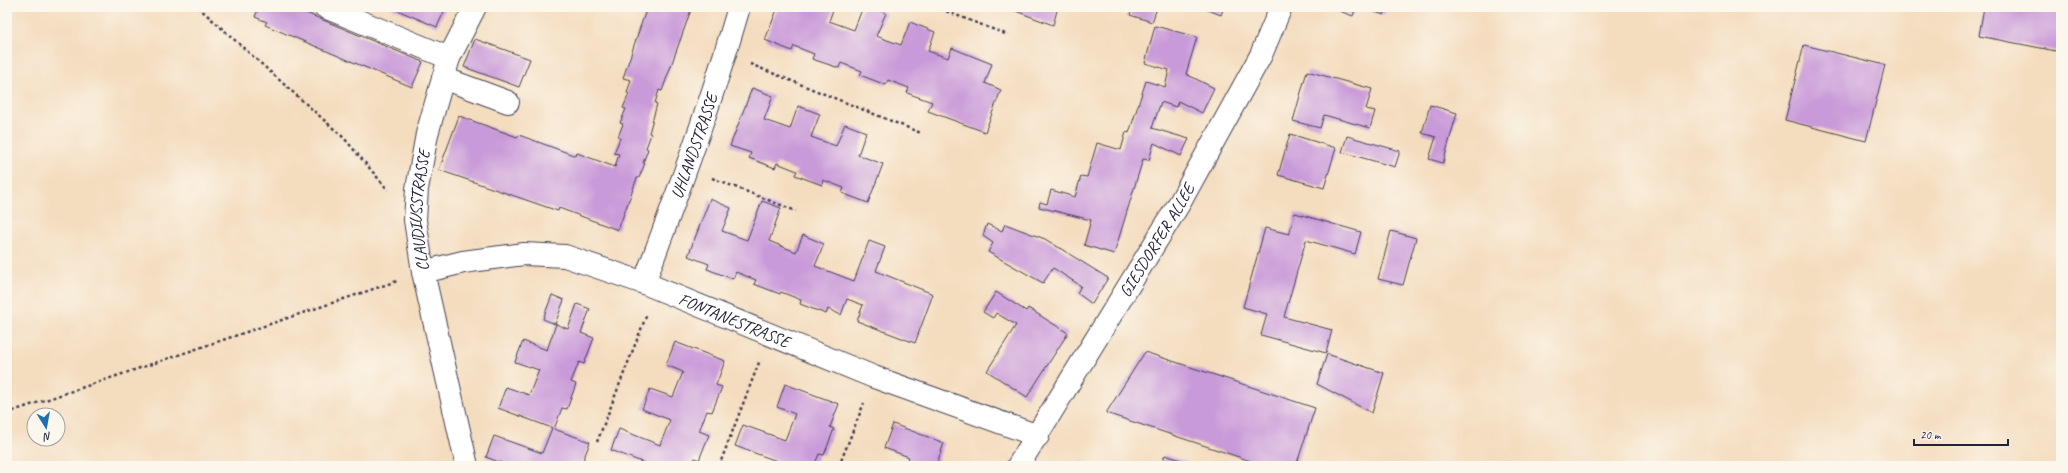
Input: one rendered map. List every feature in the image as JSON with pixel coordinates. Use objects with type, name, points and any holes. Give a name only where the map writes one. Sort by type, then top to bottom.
[{"type":"street","points":[[325,7],[446,68],[508,102]]},
{"type":"street","name":"CLAUDIUSSTRASSE","points":[[468,466],[423,272],[415,220],[417,189],[428,134],[446,68],[475,7]]},
{"type":"street","name":"UHLANDSTRASSE","points":[[650,286],[725,55],[739,7]]},
{"type":"street","name":"GIESDORFER ALLEE","points":[[1018,466],[1038,436],[1183,197],[1261,55],[1281,7]]},
{"type":"street","name":"FONTANESTRASSE","points":[[423,272],[463,262],[524,254],[565,256],[650,286],[874,376],[1038,436]]},
{"type":"path","points":[[198,7],[344,138],[415,220]]},
{"type":"path","points":[[935,7],[1008,35]]},
{"type":"path","points":[[725,55],[921,132]]},
{"type":"path","points":[[688,168],[796,211]]},
{"type":"path","points":[[7,413],[423,272]]},
{"type":"path","points":[[597,442],[650,286]]},
{"type":"path","points":[[719,466],[770,334]]},
{"type":"path","points":[[839,466],[874,376]]},
{"type":"building","points":[[259,7],[292,7],[423,62],[412,87],[265,25],[267,22],[255,17]]},
{"type":"building","points":[[390,7],[446,7],[437,27]]},
{"type":"building","points":[[647,7],[692,7],[662,91],[659,90],[655,103],[657,104],[649,133],[651,134],[646,148],[648,149],[643,163],[645,163],[639,178],[637,178],[618,230],[559,208],[558,211],[439,170],[459,116],[517,137],[519,135],[576,156],[577,153],[615,167],[619,154],[614,153],[620,138],[618,137],[623,124],[620,123],[626,109],[623,108],[629,94],[627,93],[631,80],[623,78]]},
{"type":"building","points":[[778,7],[834,7],[829,21],[854,30],[863,7],[871,7],[886,13],[876,36],[901,45],[910,22],[935,32],[928,51],[948,58],[952,48],[992,64],[985,83],[1001,90],[985,132],[928,111],[932,102],[907,93],[909,88],[888,80],[886,85],[860,75],[862,71],[841,63],[839,68],[812,59],[814,54],[794,46],[792,51],[765,40]]},
{"type":"building","points":[[1005,7],[1058,7],[1053,25]]},
{"type":"building","points":[[1132,7],[1157,8],[1152,22],[1130,15]]},
{"type":"building","points":[[1200,7],[1224,7],[1221,15]]},
{"type":"building","points":[[1328,7],[1356,7],[1353,16]]},
{"type":"building","points":[[1360,7],[1387,7],[1384,15]]},
{"type":"building","points":[[1984,7],[2061,7],[2061,52],[1979,36]]},
{"type":"building","points":[[1155,26],[1197,37],[1186,74],[1214,88],[1202,113],[1178,101],[1176,107],[1161,102],[1152,128],[1189,139],[1181,156],[1154,143],[1149,160],[1143,159],[1114,254],[1084,245],[1091,220],[1039,207],[1040,202],[1047,204],[1051,190],[1075,197],[1081,176],[1087,177],[1097,143],[1121,150],[1126,132],[1129,133],[1146,81],[1165,87],[1169,70],[1145,63]]},
{"type":"building","points":[[475,39],[530,59],[519,87],[464,67]]},
{"type":"building","points":[[1804,45],[1885,65],[1866,141],[1785,120]]},
{"type":"building","points":[[1307,71],[1372,89],[1366,109],[1375,111],[1370,128],[1324,115],[1320,128],[1293,121]]},
{"type":"building","points":[[752,88],[773,96],[764,120],[790,129],[798,106],[820,114],[811,137],[836,146],[845,124],[866,132],[858,155],[883,164],[868,203],[842,193],[844,188],[823,180],[822,185],[795,175],[797,171],[777,163],[775,168],[749,158],[751,153],[730,146]]},
{"type":"building","points":[[1430,105],[1457,113],[1443,163],[1429,159],[1436,137],[1422,133]]},
{"type":"building","points":[[1290,134],[1336,148],[1324,188],[1278,175]]},
{"type":"building","points":[[1347,136],[1400,151],[1395,167],[1342,152]]},
{"type":"building","points":[[710,199],[731,208],[722,231],[747,240],[762,201],[781,208],[769,241],[796,252],[803,235],[824,244],[815,266],[854,281],[869,241],[885,247],[876,271],[933,294],[915,343],[857,321],[863,305],[847,299],[841,315],[828,309],[826,314],[800,304],[801,300],[754,284],[756,280],[736,272],[733,279],[707,269],[709,264],[688,256]]},
{"type":"building","points":[[1295,213],[1361,232],[1355,254],[1306,240],[1284,317],[1332,330],[1326,353],[1261,335],[1267,314],[1243,307],[1265,228],[1289,234]]},
{"type":"building","points":[[987,224],[1002,231],[1005,224],[1045,239],[1108,278],[1092,304],[1077,293],[1081,286],[1053,268],[1043,283],[988,252],[993,243],[983,236]]},
{"type":"building","points":[[1391,231],[1416,238],[1403,285],[1378,279]]},
{"type":"building","points":[[996,292],[1026,311],[1028,308],[1068,333],[1027,397],[987,371],[1016,325],[996,313],[993,318],[983,312]]},
{"type":"building","points":[[552,295],[564,300],[555,324],[543,319]]},
{"type":"building","points":[[577,304],[590,309],[581,333],[594,338],[584,364],[579,362],[571,382],[576,384],[567,409],[562,408],[554,429],[590,442],[581,466],[509,466],[486,457],[494,436],[542,453],[552,428],[498,408],[506,387],[529,395],[539,370],[515,362],[523,341],[547,350],[556,324],[568,329]]},
{"type":"building","points":[[675,342],[725,361],[716,385],[722,387],[712,412],[707,411],[699,431],[709,435],[699,460],[695,458],[692,466],[652,466],[611,450],[619,429],[660,445],[670,420],[642,409],[650,389],[673,397],[683,372],[666,365]]},
{"type":"building","points":[[1145,352],[1315,408],[1296,466],[1266,466],[1106,413]]},
{"type":"building","points":[[1327,354],[1384,373],[1372,413],[1317,384]]},
{"type":"building","points":[[785,384],[839,404],[830,427],[834,429],[824,455],[819,454],[814,466],[775,466],[777,461],[735,446],[743,425],[785,440],[795,414],[777,407]]},
{"type":"building","points":[[893,424],[944,443],[936,466],[906,466],[909,457],[884,448]]},
{"type":"building","points":[[1165,455],[1200,466],[1161,466]]},
{"type":"building","points":[[1081,462],[1092,466],[1078,466]]}]
